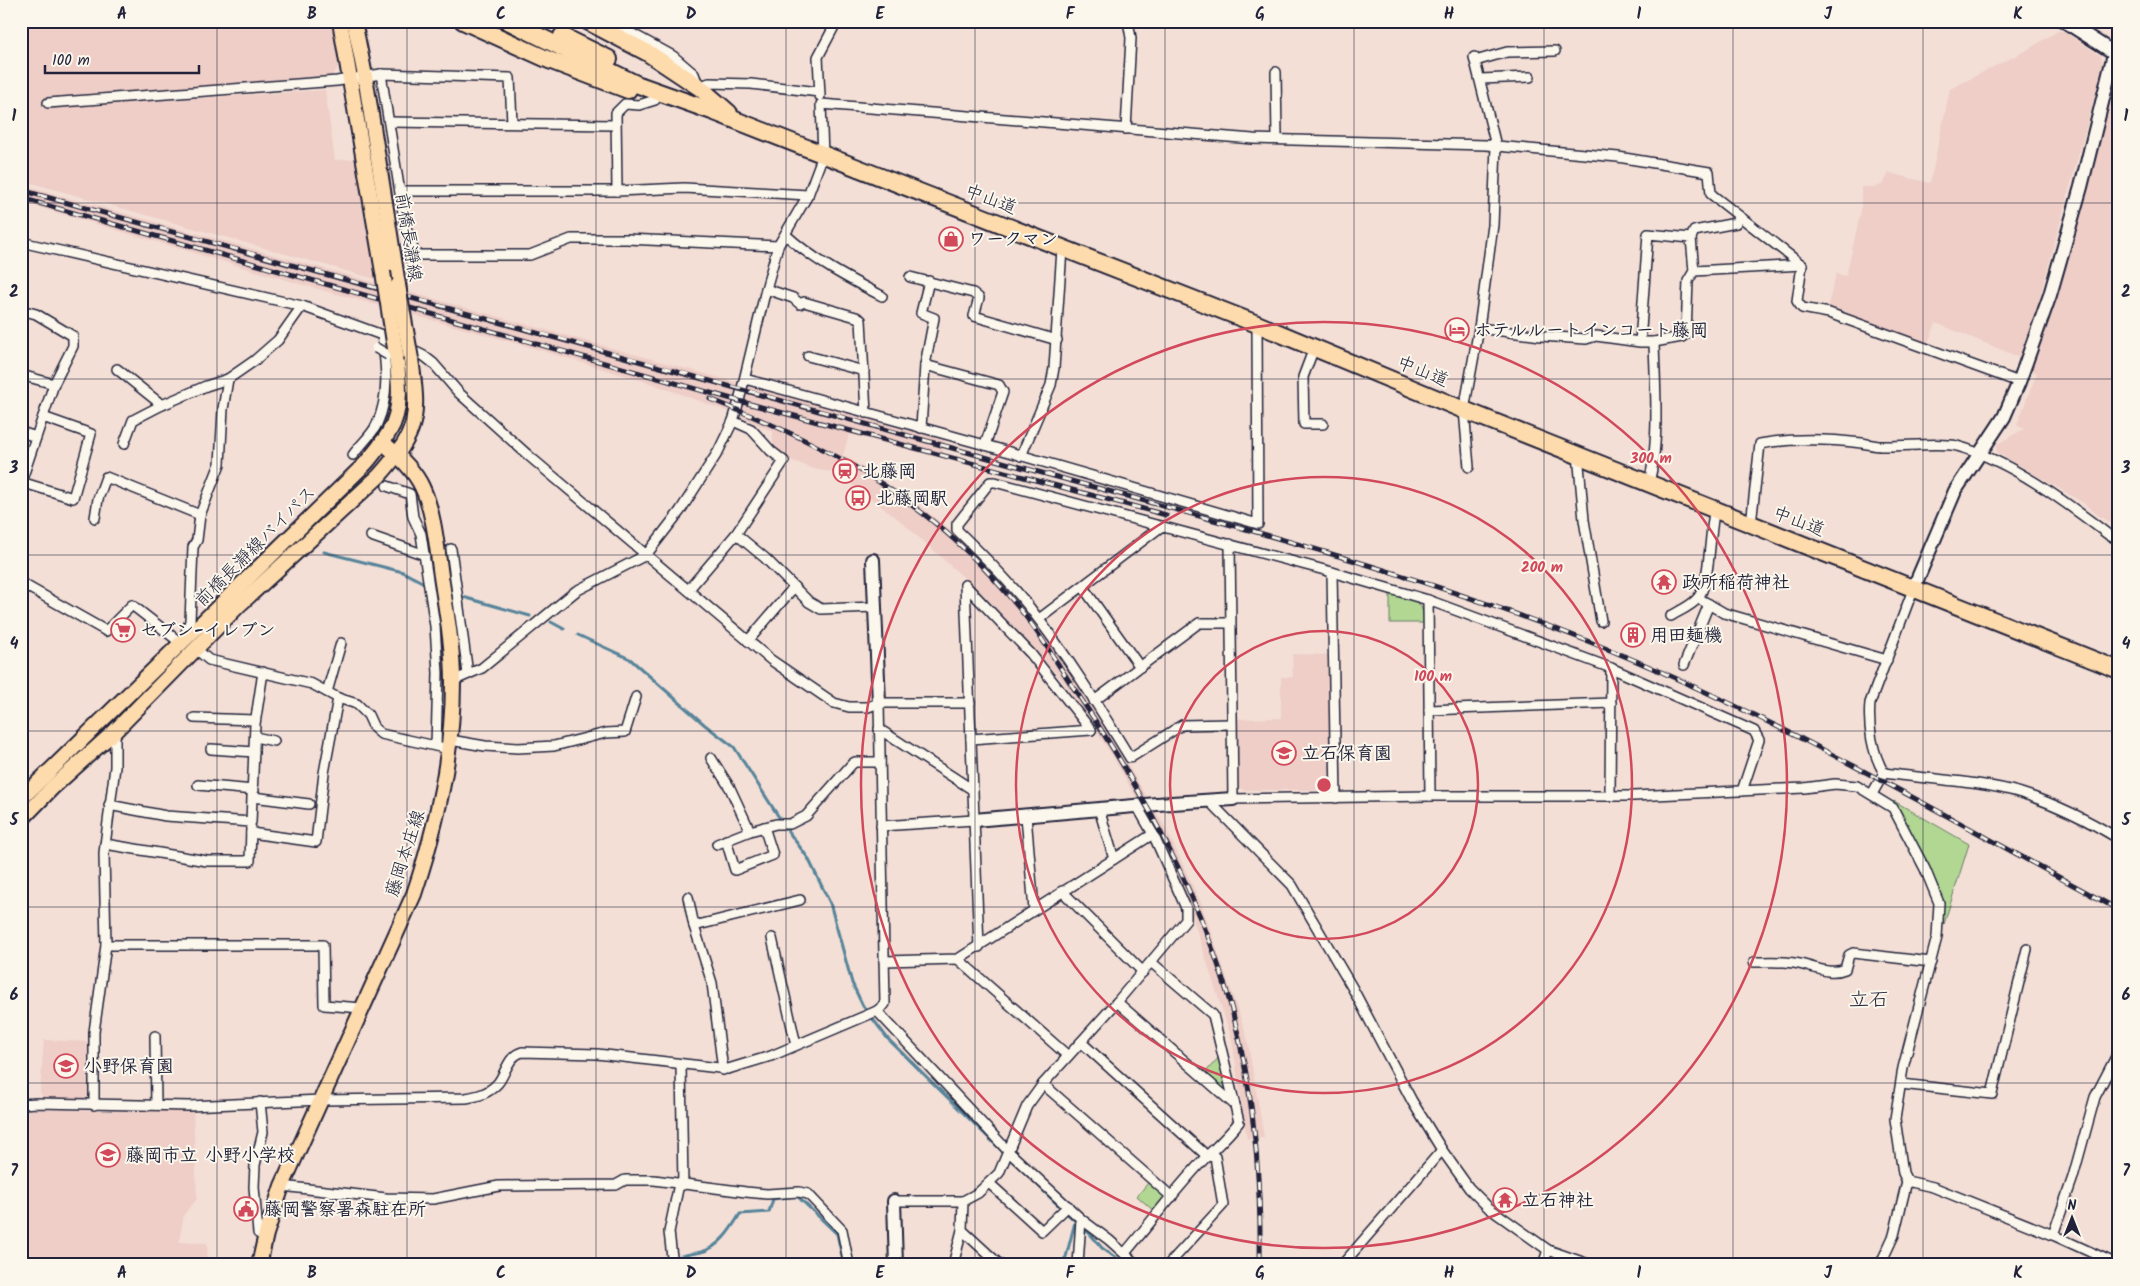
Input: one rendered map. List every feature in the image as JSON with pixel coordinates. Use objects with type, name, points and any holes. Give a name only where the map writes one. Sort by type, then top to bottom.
[{"type":"highway","points":[[463,21],[549,60],[655,100],[742,124]]},
{"type":"highway","name":"中山道","points":[[508,21],[636,84],[712,111],[1257,324],[1464,410],[1914,587],[2119,670]]},
{"type":"highway","name":"中山道","points":[[533,21],[712,111]]},
{"type":"highway","points":[[587,21],[648,53],[699,87],[742,124]]},
{"type":"main road","name":"前橋長瀞線","points":[[351,21],[364,76],[416,394],[415,417],[409,438],[398,455]]},
{"type":"main road","name":"前橋長瀞線","points":[[351,21],[350,78],[383,272],[392,355]]},
{"type":"main road","name":"前橋長瀞線バイパス","points":[[21,800],[366,463],[390,430],[397,407],[399,381],[392,355]]},
{"type":"main road","name":"藤岡本庄線","points":[[258,1265],[282,1186],[414,894],[431,844],[441,802],[445,745],[453,681],[447,616],[434,530],[428,504],[419,481],[398,455],[382,442]]},
{"type":"main road","name":"前橋長瀞線バイパス","points":[[21,820],[53,787],[115,731],[238,606],[379,476],[398,455]]},
{"type":"street","points":[[609,21],[673,56],[694,74],[699,87],[709,82],[752,84],[820,92]]},
{"type":"street","points":[[453,681],[482,668],[576,591],[646,555],[680,512],[718,452],[733,421],[778,246],[808,195],[823,155],[818,57],[837,21]]},
{"type":"street","points":[[1126,129],[1132,38],[1128,21]]},
{"type":"street","points":[[2064,21],[2116,55],[2081,187],[2053,286],[2019,382],[2004,417],[1955,491],[1918,572],[1870,703],[1869,718],[1877,763],[1884,773],[2020,793],[2082,817],[2119,839]]},
{"type":"street","points":[[1469,467],[1464,410],[1479,328],[1493,224],[1496,146],[1489,125],[1475,59],[1507,52],[1555,50]]},
{"type":"street","points":[[1276,72],[1277,138]]},
{"type":"street","points":[[381,74],[405,224],[415,255],[530,255],[571,239],[628,239],[778,246]]},
{"type":"street","points":[[48,102],[337,81],[381,74],[510,78],[512,123]]},
{"type":"street","points":[[1480,80],[1530,77]]},
{"type":"street","points":[[617,191],[616,113],[625,104],[639,105],[655,100]]},
{"type":"street","points":[[821,104],[1253,139],[1277,138],[1496,146],[1618,158],[1709,172],[1711,194],[1802,265]]},
{"type":"street","points":[[389,122],[615,125]]},
{"type":"street","points":[[400,191],[617,191],[684,188],[808,195]]},
{"type":"street","points":[[1479,328],[1541,336],[1586,339],[1596,336],[1640,342],[1654,342],[1682,337],[1686,334],[1688,281],[1694,271],[1690,238],[1694,230],[1736,223],[1738,216]]},
{"type":"street","points":[[1640,342],[1648,234],[1690,238]]},
{"type":"street","points":[[786,235],[801,248],[882,296]]},
{"type":"street","points":[[21,242],[302,306],[382,334],[433,363],[459,393],[529,456],[771,660],[834,703],[849,707],[868,707],[879,703],[970,703]]},
{"type":"street","points":[[1021,456],[1051,384],[1057,340],[1062,249]]},
{"type":"street","points":[[1802,265],[1796,300],[1802,308],[1829,313],[2019,382]]},
{"type":"street","points":[[1694,271],[1802,265]]},
{"type":"street","points":[[910,277],[973,293],[979,298],[974,316],[1057,340]]},
{"type":"street","points":[[921,428],[925,365],[934,318],[921,313],[929,281]]},
{"type":"street","points":[[766,289],[793,298],[800,304],[804,302],[861,320],[866,413]]},
{"type":"street","points":[[124,444],[133,420],[206,386],[228,379],[254,361],[278,340],[302,306]]},
{"type":"street","points":[[21,310],[36,314],[73,336],[73,346],[54,384],[21,482],[73,498],[91,434],[43,417]]},
{"type":"street","points":[[745,379],[985,445],[1258,524],[1257,324]]},
{"type":"street","points":[[353,455],[376,425],[385,398],[386,369],[382,334]]},
{"type":"street","points":[[1649,482],[1652,470],[1656,401],[1654,342]]},
{"type":"street","points":[[376,348],[392,355]]},
{"type":"street","points":[[1314,348],[1304,377],[1304,424],[1323,424]]},
{"type":"street","points":[[808,356],[864,371]]},
{"type":"street","points":[[925,365],[999,385],[1003,392],[985,445]]},
{"type":"street","points":[[117,370],[162,405]]},
{"type":"street","points":[[21,375],[54,384]]},
{"type":"street","points":[[21,583],[106,631],[132,605],[182,644],[190,621],[194,547],[197,540],[200,515],[220,464],[223,409],[228,379]]},
{"type":"street","points":[[689,589],[736,534],[784,461],[771,451],[752,429],[733,421]]},
{"type":"street","points":[[21,432],[36,437]]},
{"type":"street","points":[[1752,524],[1760,444],[1778,441],[1815,440],[1880,446],[1955,446],[1991,458],[2062,499],[2110,536],[2119,539]]},
{"type":"street","points":[[1578,454],[1584,520],[1601,621]]},
{"type":"street","points":[[95,518],[98,499],[106,477],[200,515]]},
{"type":"street","points":[[1231,724],[1182,725],[1130,758],[1039,619],[985,556],[957,530],[957,524],[990,482],[1230,544],[1428,600],[1611,668],[1754,731],[1759,740],[1742,791]]},
{"type":"street","points":[[387,486],[410,494],[413,517],[422,534],[435,626],[445,745]]},
{"type":"street","points":[[1671,616],[1698,598],[1708,571],[1712,522],[1715,509]]},
{"type":"street","points":[[1039,619],[1083,588],[1162,526]]},
{"type":"street","points":[[736,534],[765,558],[809,602],[821,609],[875,607]]},
{"type":"street","points":[[371,536],[425,555]]},
{"type":"street","points":[[1230,544],[1233,799]]},
{"type":"street","points":[[451,549],[468,674]]},
{"type":"street","points":[[21,1104],[156,1105],[466,1098],[481,1095],[499,1081],[513,1058],[522,1052],[597,1054],[723,1070],[771,1056],[877,1011],[885,1004],[879,703],[873,560]]},
{"type":"street","points":[[1332,572],[1336,798]]},
{"type":"street","points":[[971,739],[1091,730],[1031,654],[965,585],[978,947]]},
{"type":"street","points":[[748,641],[794,587]]},
{"type":"street","points":[[1083,588],[1140,667]]},
{"type":"street","points":[[1698,598],[1724,613],[1887,660]]},
{"type":"street","points":[[1428,600],[1430,796]]},
{"type":"street","points":[[1684,666],[1709,604]]},
{"type":"street","points":[[1094,701],[1199,623],[1230,623]]},
{"type":"street","points":[[327,692],[341,643]]},
{"type":"street","points":[[196,649],[209,660],[312,684],[338,698],[357,704],[368,715],[374,728],[381,734],[445,745],[518,748],[554,746],[606,732],[625,732],[636,697]]},
{"type":"street","points":[[1610,796],[1611,668]]},
{"type":"street","points":[[105,844],[208,861],[250,861],[254,793],[255,720],[263,672]]},
{"type":"street","points":[[251,833],[316,842],[324,773],[338,698]]},
{"type":"street","points":[[1429,710],[1611,703]]},
{"type":"street","points":[[194,718],[255,720]]},
{"type":"street","points":[[879,730],[973,790]]},
{"type":"street","points":[[94,1105],[94,1032],[106,944],[105,844],[114,767],[115,731]]},
{"type":"street","points":[[254,738],[274,741]]},
{"type":"street","points":[[211,749],[254,752]]},
{"type":"street","points":[[711,758],[730,788],[750,831]]},
{"type":"street","points":[[717,844],[764,827],[776,824],[790,824],[806,816],[852,764],[855,762],[880,762]]},
{"type":"street","points":[[1872,794],[1884,773]]},
{"type":"street","points":[[881,826],[1026,816],[1208,800],[1430,796],[1610,796],[1804,788],[1835,784],[1858,786],[1893,808],[1925,869],[1939,903],[1937,937],[1901,1084],[1895,1119],[1903,1173],[1907,1182],[1894,1235],[1880,1265]]},
{"type":"street","points":[[198,785],[254,793],[309,804]]},
{"type":"street","points":[[1208,800],[1292,885],[1353,989],[1412,1101],[1442,1150],[1469,1188],[1489,1208],[1548,1250],[1591,1265]]},
{"type":"street","points":[[109,805],[166,816],[251,822]]},
{"type":"street","points":[[896,1265],[894,1201],[963,1201],[978,1193],[999,1173],[1027,1106],[1043,1084],[1117,1002],[1186,920],[1188,916],[1186,908],[1153,834],[1137,806]]},
{"type":"street","points":[[1100,809],[1114,859]]},
{"type":"street","points":[[1026,816],[1034,910]]},
{"type":"street","points":[[726,840],[735,870],[773,855],[764,827]]},
{"type":"street","points":[[884,961],[958,959],[1153,834]]},
{"type":"street","points":[[1062,891],[1143,972]]},
{"type":"street","points":[[688,897],[694,926],[712,983],[723,1070]]},
{"type":"street","points":[[694,926],[800,900]]},
{"type":"street","points":[[772,938],[796,1045]]},
{"type":"street","points":[[106,944],[323,945],[324,1005],[362,1008]]},
{"type":"street","points":[[1901,1084],[1992,1094],[2027,949]]},
{"type":"street","points":[[1754,962],[1794,963],[1822,970],[1839,971],[1845,969],[1849,956],[1853,953],[1931,962]]},
{"type":"street","points":[[958,959],[1068,1056]]},
{"type":"street","points":[[1125,1253],[1207,1156],[1224,1141],[1239,1122],[1213,1015],[1151,962]]},
{"type":"street","points":[[1117,1002],[1235,1105]]},
{"type":"street","points":[[877,1011],[1009,1152],[1081,1219],[1125,1253],[1137,1265]]},
{"type":"street","points":[[155,1036],[156,1105]]},
{"type":"street","points":[[1081,1042],[1207,1156],[1215,1157],[1223,1205],[1168,1265]]},
{"type":"street","points":[[2053,1235],[2073,1177],[2095,1097],[2119,1051]]},
{"type":"street","points":[[669,1265],[672,1257],[669,1232],[681,1185],[681,1065]]},
{"type":"street","points":[[1043,1084],[1172,1197]]},
{"type":"street","points":[[260,1102],[263,1132],[255,1165],[254,1187],[258,1233],[265,1237]]},
{"type":"street","points":[[1342,1265],[1442,1150]]},
{"type":"street","points":[[282,1186],[386,1198],[433,1200],[498,1186],[616,1185],[625,1180],[654,1180],[681,1185],[767,1194],[799,1192],[808,1194],[842,1230],[849,1265]]},
{"type":"street","points":[[989,1182],[1042,1232],[1068,1206]]},
{"type":"street","points":[[1907,1182],[1932,1187],[2053,1235],[2119,1265]]},
{"type":"street","points":[[953,1265],[962,1230],[963,1201]]},
{"type":"street","points":[[1078,1265],[1081,1219]]},
{"type":"street","points":[[962,1230],[1000,1265]]},
{"type":"street","points":[[1543,1265],[1548,1250]]},
{"type":"shaded area","points":[[21,21],[332,21],[339,64],[331,76],[45,97],[45,108],[325,90],[335,160],[355,159],[375,279],[21,180]]},
{"type":"shaded area","points":[[2058,31],[2064,31],[2101,56],[2103,65],[2036,311],[2019,357],[1936,323],[1927,346],[1827,309],[1836,274],[1846,276],[1861,211],[1861,187],[1877,187],[1883,184],[1889,173],[1930,183],[1950,89],[2027,50]]},
{"type":"shaded area","points":[[2117,71],[2119,71],[2119,528],[2099,516],[2082,502],[1998,453],[1996,449],[1997,444],[2024,429],[2017,425],[2037,373],[2031,370],[2058,293]]},
{"type":"shaded area","points":[[21,185],[945,440],[941,458],[849,434],[843,455],[915,502],[964,541],[1000,578],[1053,644],[1087,697],[1165,827],[1201,903],[1247,1037],[1264,1137],[1247,1139],[1232,1040],[1189,907],[1139,803],[1112,755],[1061,679],[979,591],[897,518],[834,472],[817,470],[785,458],[773,448],[773,432],[735,414],[650,383],[533,348],[293,282],[21,202]]},
{"type":"shaded area","name":"立石保育園","points":[[1292,654],[1330,655],[1331,786],[1326,790],[1243,790],[1238,786],[1238,719],[1281,718],[1281,677],[1293,677]]},
{"type":"shaded area","name":"小野保育園","points":[[44,1040],[91,1042],[91,1099],[43,1099],[40,1091]]},
{"type":"shaded area","name":"藤岡市立 小野小学校","points":[[21,1109],[98,1111],[193,1110],[197,1199],[184,1214],[179,1242],[207,1243],[208,1265],[21,1265]]},
{"type":"green space","points":[[1390,594],[1410,599],[1419,604],[1424,623],[1390,623]]},
{"type":"green space","points":[[1894,801],[1969,844],[1944,924],[1938,887],[1893,805]]},
{"type":"green space","points":[[1220,1056],[1229,1096],[1204,1074]]},
{"type":"green space","points":[[1149,1182],[1165,1195],[1165,1201],[1155,1212],[1137,1196]]},
{"type":"waterway","points":[[324,552],[403,572],[424,583]]},
{"type":"waterway","points":[[463,597],[530,616]]},
{"type":"waterway","points":[[551,622],[564,629]]},
{"type":"waterway","points":[[578,635],[630,659],[705,725],[734,747],[782,822]]},
{"type":"waterway","points":[[785,827],[808,858],[830,903],[852,983],[863,1006],[888,1039],[1006,1155]]},
{"type":"waterway","points":[[1018,1166],[1091,1235],[1102,1248],[1126,1265]]},
{"type":"waterway","points":[[674,1259],[707,1250],[719,1242],[740,1214],[769,1212],[773,1199],[797,1196],[837,1234],[844,1265]]},
{"type":"waterway","points":[[1060,1265],[1066,1257],[1075,1222]]},
{"type":"railway","points":[[21,190],[1211,519],[1365,564],[1516,614],[1590,642],[1726,701],[1924,803],[2119,910]]},
{"type":"railway","points":[[21,198],[739,401],[1166,515]]},
{"type":"railway","points":[[710,399],[815,445],[866,473],[943,530],[985,569],[1023,613],[1103,733],[1131,778],[1180,871],[1201,919],[1234,1017],[1245,1068],[1255,1142],[1260,1215],[1260,1265]]},
{"type":"place","name":"ワークマン","points":[[951,239]]},
{"type":"place","name":"ホテルルートインコート藤岡","points":[[1457,330]]},
{"type":"place","name":"北藤岡","points":[[845,471]]},
{"type":"place","name":"北藤岡駅","points":[[858,498]]},
{"type":"place","name":"政所稲荷神社","points":[[1664,582]]},
{"type":"place","name":"セブン-イレブン","points":[[123,630]]},
{"type":"place","name":"用田麺機","points":[[1633,635]]},
{"type":"place","name":"立石保育園","points":[[1284,753]]},
{"type":"place","name":"小野保育園","points":[[66,1066]]},
{"type":"place","name":"藤岡市立 小野小学校","points":[[108,1155]]},
{"type":"place","name":"立石神社","points":[[1505,1200]]},
{"type":"place","name":"藤岡警察署森駐在所","points":[[246,1209]]},
{"type":"district","name":"立石","points":[[1869,999]]}]
